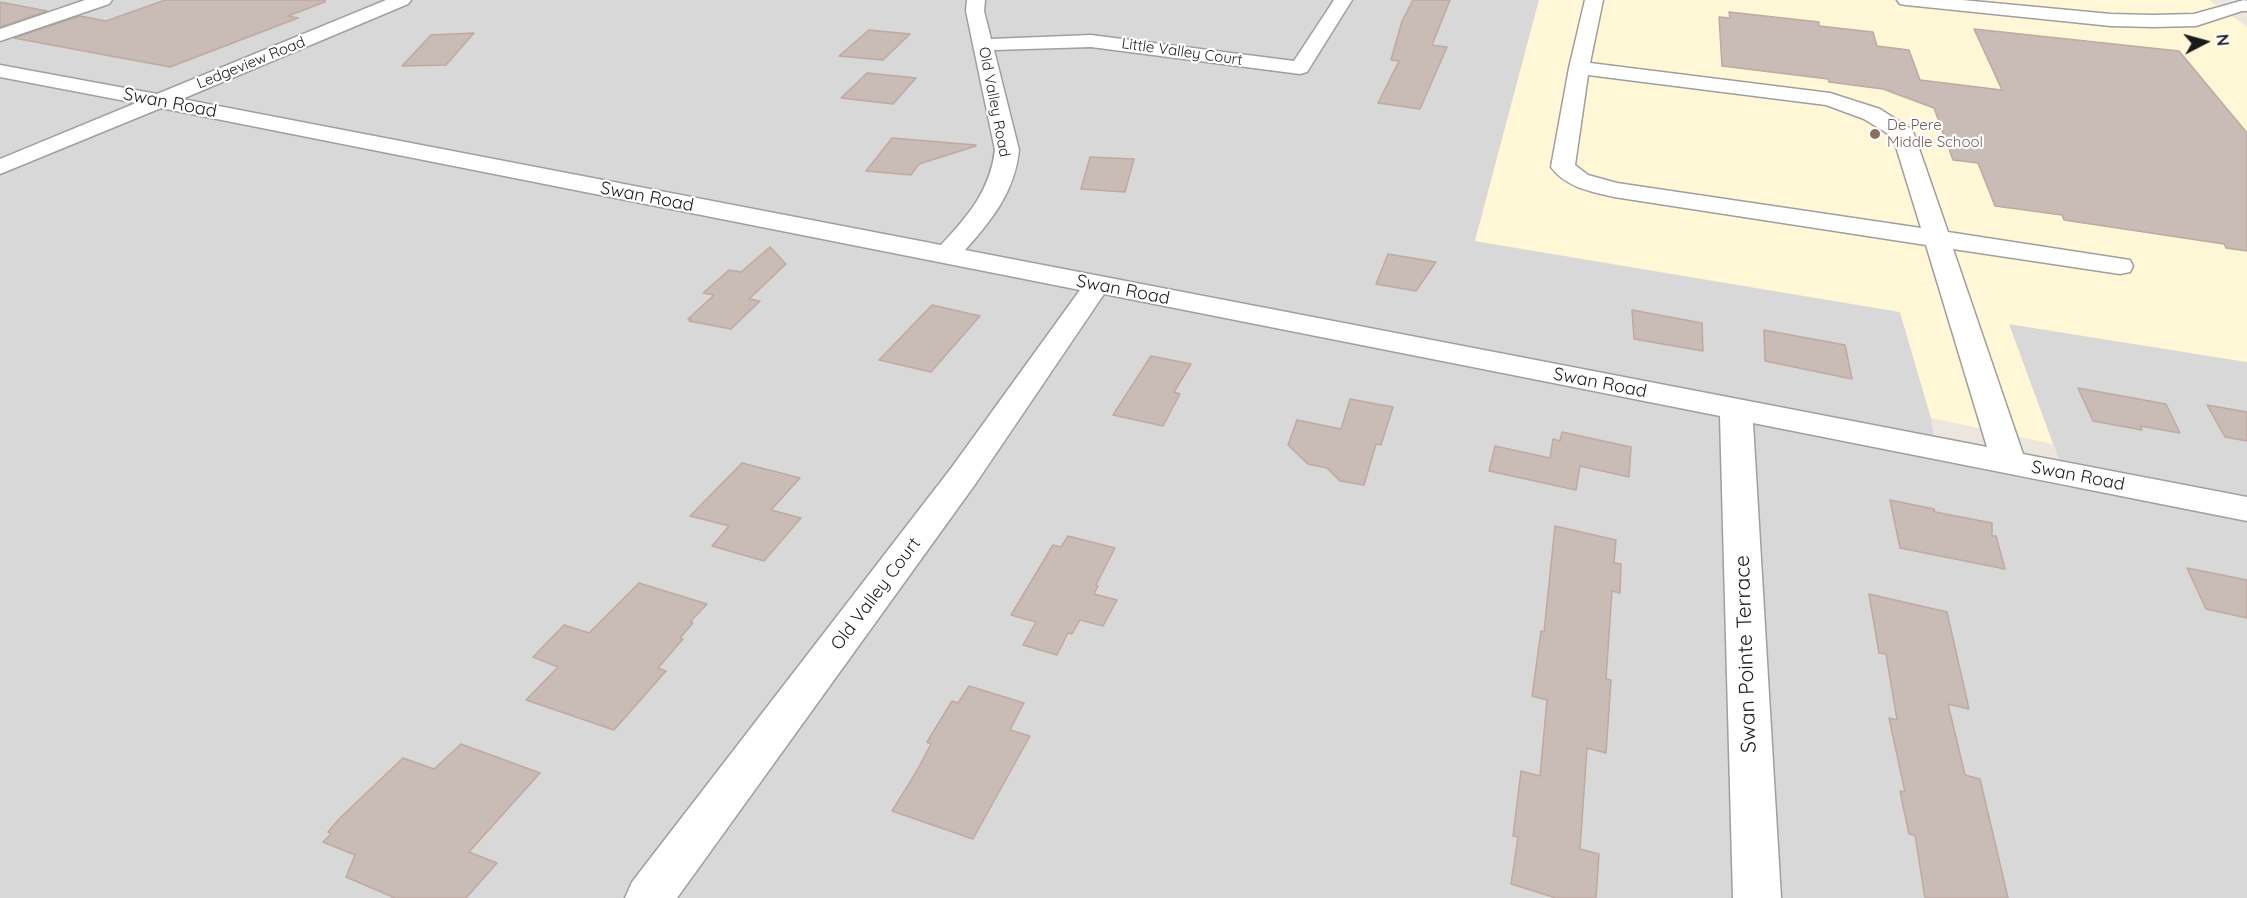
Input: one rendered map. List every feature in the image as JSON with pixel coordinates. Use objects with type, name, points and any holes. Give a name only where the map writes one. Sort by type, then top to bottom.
[{"type":"street","points":[[0,35],[103,0]]},
{"type":"street","name":"Ledgeview Road","points":[[0,166],[402,0]]},
{"type":"street","name":"Old Valley Road","points":[[945,256],[988,209],[1000,189],[1007,166],[1007,150],[975,11],[975,0]]},
{"type":"street","name":"Little Valley Court","points":[[983,45],[1091,40],[1300,68],[1343,0]]},
{"type":"street","points":[[1594,0],[1579,68],[1563,167],[1580,180],[1614,190],[2120,266]]},
{"type":"street","points":[[1906,0],[2111,20],[2143,21],[2196,20],[2241,4]]},
{"type":"street","points":[[1579,68],[1830,99],[1872,114],[1903,134],[2009,463]]},
{"type":"street","name":"Swan Road","points":[[0,71],[2247,509]]},
{"type":"street","name":"Old Valley Court","points":[[649,898],[964,475],[1097,285]]},
{"type":"street","name":"Swan Pointe Terrace","points":[[1736,410],[1757,898]]},
{"type":"shaded area","points":[[0,0],[1539,0],[1475,241],[1900,312],[1931,418],[1937,461],[2070,488],[2008,324],[2247,362],[2247,898],[0,898]]},
{"type":"shaded area","name":"De Pere Middle School","points":[[1539,0],[2209,0],[2247,27],[2247,362],[2009,324],[2053,444],[1931,418],[1900,312],[1475,241]]},
{"type":"building","points":[[165,0],[325,0],[325,2],[288,16],[298,18],[170,67],[14,38],[80,16],[106,21]]},
{"type":"building","points":[[1413,0],[1450,0],[1432,45],[1447,47],[1420,109],[1378,103],[1399,61],[1391,60],[1402,21]]},
{"type":"building","points":[[0,2],[47,11],[0,27]]},
{"type":"building","name":"De Pere Middle School","points":[[1729,12],[1819,22],[1819,26],[1873,32],[1877,46],[1909,50],[1920,80],[2002,90],[1974,29],[2179,51],[2247,133],[2247,251],[2226,248],[2224,244],[2064,220],[2062,215],[1995,206],[1978,163],[1953,160],[1934,108],[1883,89],[1829,82],[1828,79],[1722,66],[1719,17],[1730,18]]},
{"type":"building","points":[[869,30],[910,34],[883,60],[839,56]]},
{"type":"building","points":[[474,33],[446,65],[402,66],[431,35]]},
{"type":"building","points":[[867,73],[916,78],[893,104],[841,98]]},
{"type":"building","points":[[892,138],[976,146],[919,164],[911,175],[866,171]]},
{"type":"building","points":[[1090,157],[1134,159],[1125,192],[1081,189]]},
{"type":"building","points":[[770,247],[786,264],[749,299],[760,301],[731,329],[689,321],[691,319],[688,319],[714,295],[703,293],[729,270],[741,272]]},
{"type":"building","points":[[1388,254],[1436,262],[1416,291],[1376,284]]},
{"type":"building","points":[[932,305],[980,316],[931,372],[879,360]]},
{"type":"building","points":[[1632,310],[1702,323],[1703,351],[1634,339]]},
{"type":"building","points":[[1764,330],[1845,345],[1852,379],[1765,361]]},
{"type":"building","points":[[1151,356],[1191,364],[1174,392],[1180,394],[1163,426],[1113,415]]},
{"type":"building","points":[[2078,388],[2166,404],[2180,433],[2140,426],[2142,430],[2093,421]]},
{"type":"building","points":[[1350,399],[1393,407],[1381,445],[1376,444],[1364,485],[1340,481],[1327,468],[1308,464],[1288,445],[1297,420],[1341,429]]},
{"type":"building","points":[[2207,405],[2247,412],[2247,441],[2225,437]]},
{"type":"building","points":[[1562,432],[1631,447],[1629,477],[1580,466],[1576,490],[1489,471],[1495,446],[1550,458],[1553,439],[1560,441]]},
{"type":"building","points":[[742,463],[800,478],[771,510],[801,518],[764,561],[712,546],[729,526],[690,516]]},
{"type":"building","points":[[1890,500],[1934,509],[1935,512],[1992,523],[1992,536],[1996,536],[2005,569],[1900,548]]},
{"type":"building","points":[[1555,526],[1616,540],[1614,563],[1621,564],[1620,593],[1612,591],[1606,679],[1611,680],[1606,753],[1587,748],[1580,849],[1599,854],[1596,898],[1556,898],[1511,884],[1518,837],[1513,836],[1521,771],[1540,776],[1547,700],[1532,696],[1541,631],[1544,632]]},
{"type":"building","points":[[1068,536],[1115,548],[1096,585],[1098,586],[1094,594],[1117,600],[1103,626],[1080,620],[1072,634],[1068,633],[1057,655],[1023,645],[1036,622],[1011,615],[1053,545],[1061,547]]},
{"type":"building","points":[[2187,568],[2247,580],[2247,618],[2206,609]]},
{"type":"building","points":[[639,583],[707,604],[690,622],[693,623],[680,638],[683,639],[658,668],[666,671],[614,730],[526,700],[558,667],[533,657],[564,625],[589,633]]},
{"type":"building","points":[[1869,594],[1947,612],[1969,709],[1948,704],[1965,775],[1980,779],[2008,898],[1925,898],[1915,835],[1909,834],[1900,791],[1905,792],[1889,718],[1897,720],[1886,654],[1879,653]]},
{"type":"building","points":[[969,686],[1024,703],[1010,730],[1030,736],[973,839],[892,811],[915,774],[931,744],[927,742],[952,701],[958,703]]},
{"type":"building","points":[[461,744],[540,773],[469,852],[497,863],[466,898],[395,898],[346,877],[355,855],[323,842],[331,834],[328,832],[339,819],[403,758],[434,769]]},
{"type":"place","name":"De Pere Middle School","points":[[1875,134]]}]
